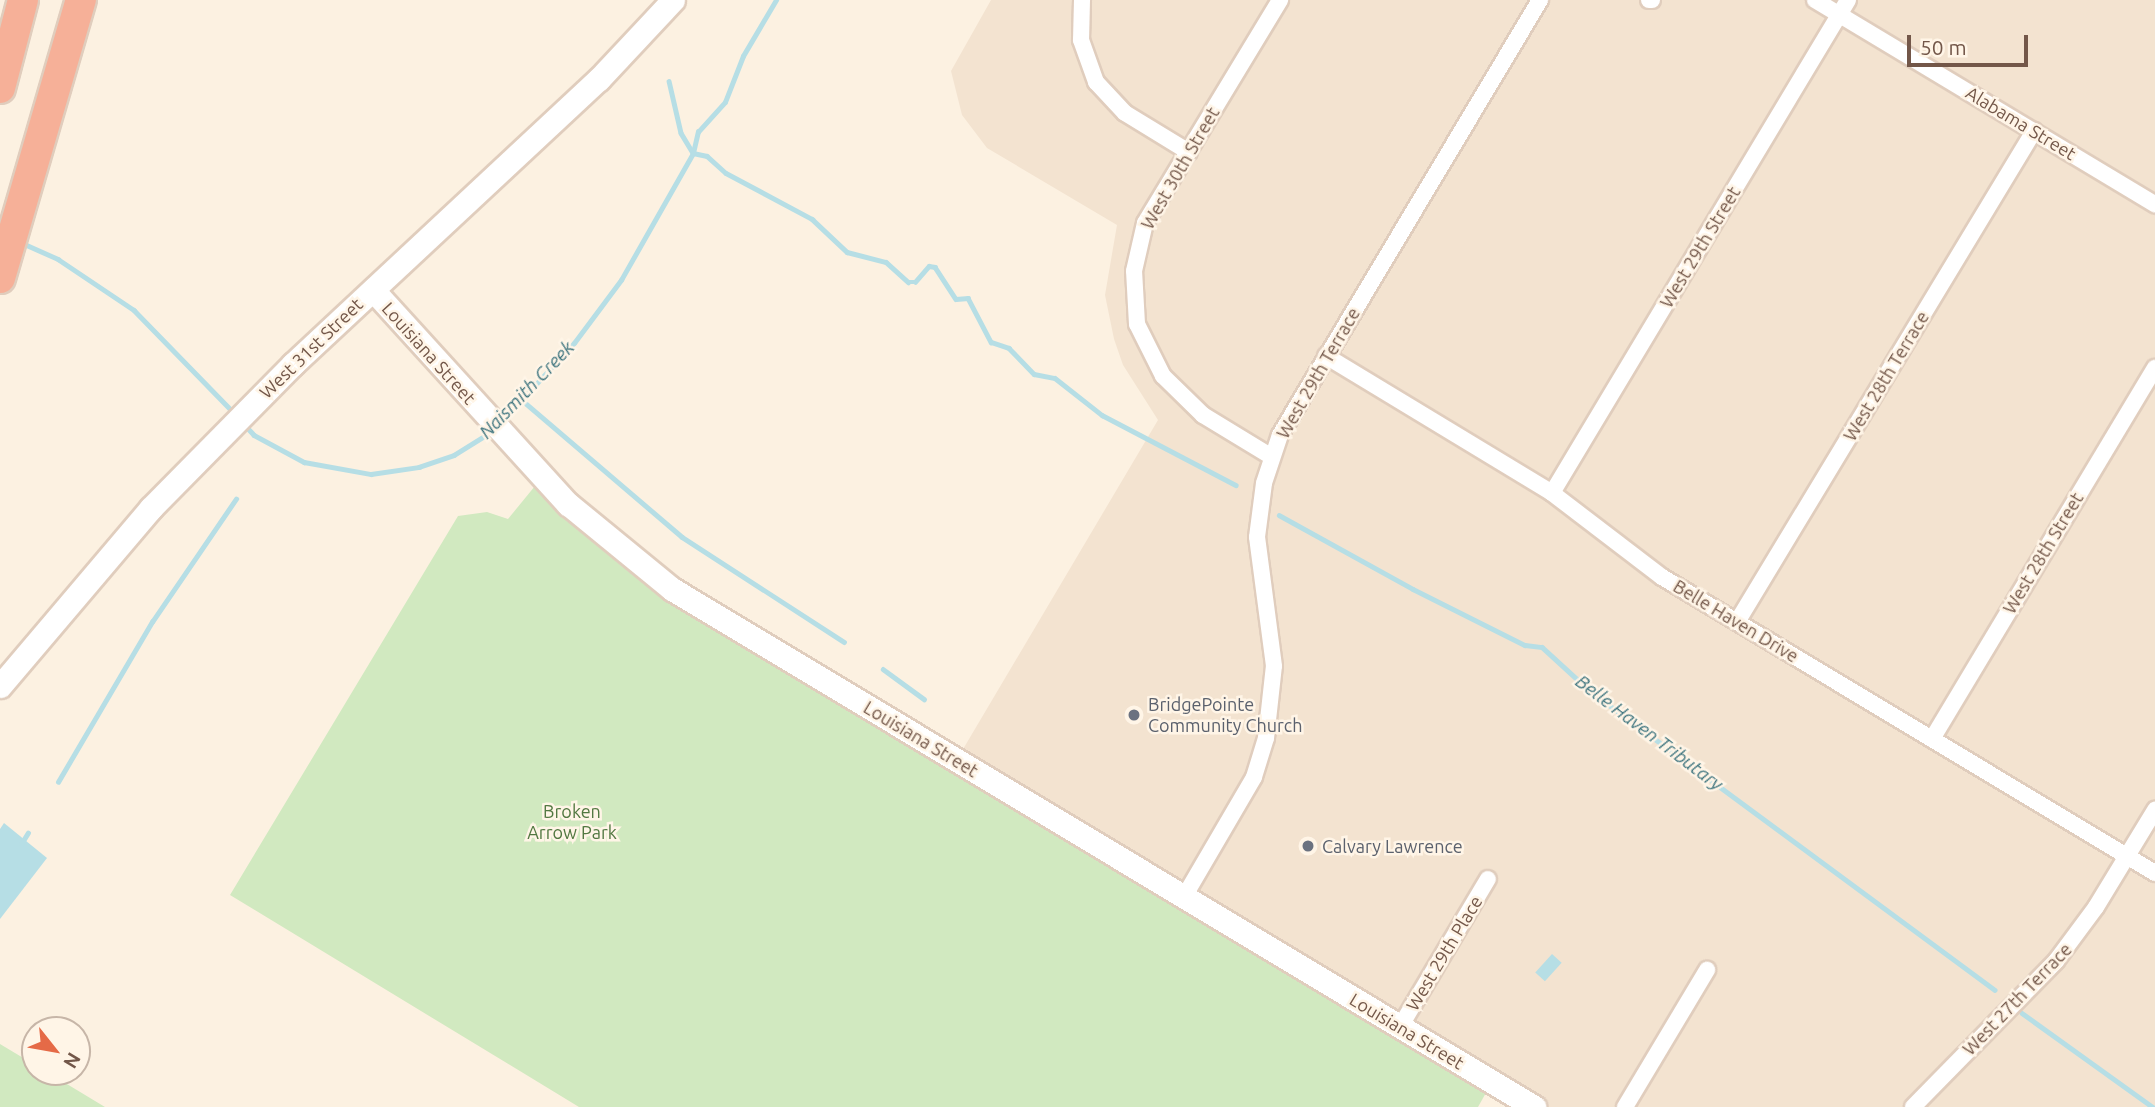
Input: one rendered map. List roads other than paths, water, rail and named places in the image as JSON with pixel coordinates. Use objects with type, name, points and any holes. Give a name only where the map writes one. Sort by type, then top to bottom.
[{"type":"highway","points":[[0,88],[23,0]]},
{"type":"highway","points":[[0,278],[81,0]]},
{"type":"main road","name":"West 31st Street","points":[[0,686],[83,584],[185,473],[293,365],[599,79],[673,0]]},
{"type":"main road","name":"Louisiana Street","points":[[373,290],[531,466],[590,524],[673,589],[1534,1107]]},
{"type":"street","points":[[1082,0],[1081,40],[1096,82],[1125,113],[1189,152]]},
{"type":"street","name":"West 30th Street","points":[[1272,457],[1182,398],[1154,363],[1138,324],[1134,271],[1146,223],[1280,0]]},
{"type":"street","name":"West 29th Terrace","points":[[1184,897],[1254,777],[1270,720],[1273,645],[1257,537],[1272,457],[1287,420],[1540,0]]},
{"type":"street","name":"Alabama Street","points":[[1815,0],[1844,7],[2034,131],[2155,204]]},
{"type":"street","name":"West 29th Street","points":[[1552,493],[1844,7]]},
{"type":"street","name":"West 28th Terrace","points":[[1737,622],[2034,131]]},
{"type":"street","name":"Belle Haven Drive","points":[[1326,356],[1552,493],[1662,577],[2155,873]]},
{"type":"street","name":"West 28th Street","points":[[1932,739],[2155,368]]},
{"type":"street","name":"West 27th Terrace","points":[[1913,1107],[2056,961],[2128,856],[2155,810]]},
{"type":"street","name":"West 29th Place","points":[[1400,1027],[1488,878]]},
{"type":"street","points":[[1625,1107],[1707,970]]},
{"type":"water","points":[[4,823],[47,858],[0,919],[0,829]]},
{"type":"water","points":[[1552,954],[1562,963],[1545,981],[1535,973]]},
{"type":"waterway","name":"Naismith Creek","points":[[502,421],[574,343],[621,280],[693,153],[698,132],[725,102],[743,56],[776,0]]},
{"type":"waterway","name":"Belle Haven Tributary","points":[[669,81],[681,133],[693,153],[707,156],[726,173],[812,219],[847,252],[886,262],[908,282],[915,282],[929,266],[935,267],[956,299],[968,298],[991,342],[1009,348],[1034,374],[1055,378],[1102,415],[1236,485]]},
{"type":"waterway","name":"Naismith Creek","points":[[20,242],[58,259],[134,310],[235,414]]},
{"type":"waterway","points":[[523,401],[682,537],[844,642]]},
{"type":"waterway","name":"Naismith Creek","points":[[243,423],[254,435],[304,462],[371,474],[419,467],[454,455],[491,432]]},
{"type":"waterway","points":[[58,782],[152,622],[236,499]]},
{"type":"waterway","name":"Belle Haven Tributary","points":[[1279,515],[1413,589],[1525,645],[1542,647],[1590,691],[1995,990]]},
{"type":"waterway","points":[[883,669],[924,699]]},
{"type":"waterway","points":[[21,844],[28,833]]},
{"type":"waterway","name":"Belle Haven Tributary","points":[[2022,1013],[2153,1107]]},
{"type":"place","name":"BridgePointe Community Church","points":[[1134,715]]},
{"type":"place","name":"Calvary Lawrence","points":[[1308,846]]},
{"type":"park label","name":"Broken Arrow Park","points":[[572,822]]}]
